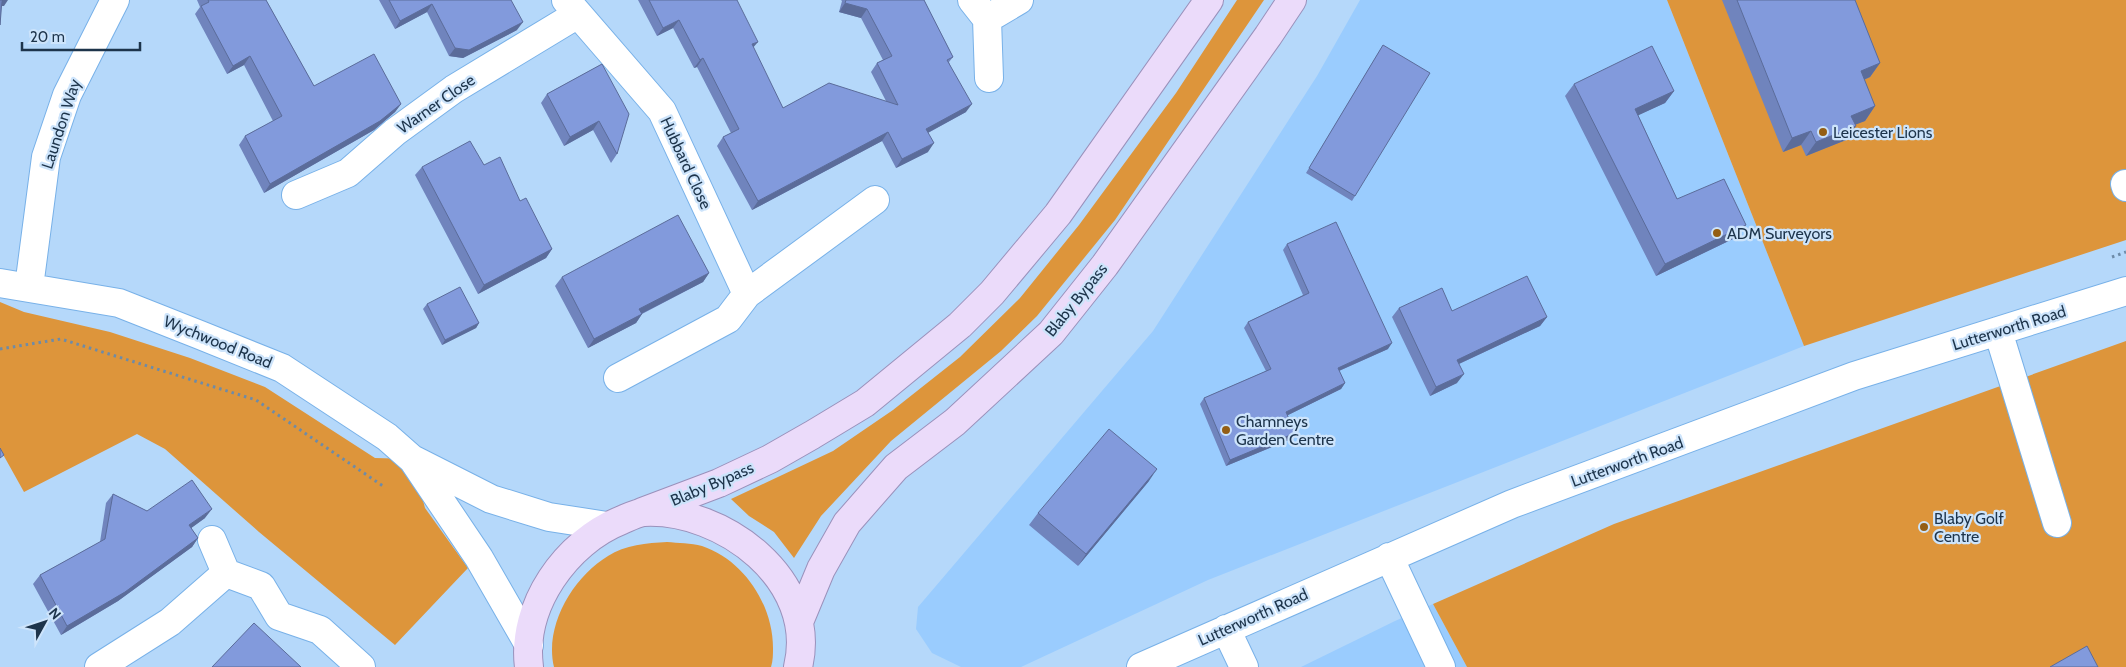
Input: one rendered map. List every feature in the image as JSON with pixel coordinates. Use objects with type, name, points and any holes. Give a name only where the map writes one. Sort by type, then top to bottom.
[{"type":"main road","name":"Blaby Bypass","points":[[529,656],[530,629],[543,592],[560,566],[580,546],[607,526],[719,483],[770,459],[812,435],[865,403],[960,325],[992,293],[1058,214],[1209,0]]},
{"type":"main road","name":"Blaby Bypass","points":[[802,651],[821,569],[847,523],[896,467],[955,422],[1051,333],[1110,258],[1292,0]]},
{"type":"main road","points":[[642,512],[682,515],[713,525],[740,540],[763,559],[784,586],[802,651]]},
{"type":"street","name":"Laundon Way","points":[[29,286],[46,157],[67,95],[115,0]]},
{"type":"street","points":[[989,78],[979,9],[1019,0]]},
{"type":"street","name":"Warner Close","points":[[296,195],[348,173],[395,132],[572,7]]},
{"type":"street","name":"Hubbard Close","points":[[572,7],[662,111],[747,294]]},
{"type":"street","points":[[618,378],[728,319],[747,294],[875,200]]},
{"type":"street","name":"Wychwood Road","points":[[0,283],[29,286],[119,303],[282,368],[372,426],[412,459],[491,499],[549,517],[607,526]]},
{"type":"street","name":"Lutterworth Road","points":[[1141,667],[1512,504],[1854,376],[2126,292]]},
{"type":"street","points":[[1998,331],[2057,523]]},
{"type":"street","name":"Wychwood Road","points":[[412,459],[479,558],[529,656]]},
{"type":"street","points":[[212,540],[226,573],[261,586],[279,616],[320,630],[361,667]]},
{"type":"street","points":[[1389,557],[1440,667]]},
{"type":"street","points":[[99,667],[170,622],[226,573]]},
{"type":"street","points":[[1226,629],[1244,667]]},
{"type":"path","points":[[0,349],[61,339],[256,400],[383,486]]},
{"type":"shaded area","points":[[1237,0],[1264,0],[1115,220],[1037,316],[1001,351],[891,441],[821,516],[794,558],[774,532],[749,516],[731,499],[833,451],[893,410],[960,357],[1020,298],[1079,225],[1176,93]]},
{"type":"shaded area","points":[[1360,0],[1667,0],[1804,346],[1208,580],[1021,667],[961,667],[932,653],[916,629],[918,607],[1153,331],[1317,76]]},
{"type":"shaded area","name":"Leicester Lions","points":[[1667,0],[2126,0],[2126,240],[1804,346]]},
{"type":"shaded area","points":[[0,302],[24,312],[110,332],[190,358],[265,387],[375,458],[412,459],[425,508],[468,568],[395,645],[259,532],[165,449],[137,434],[24,492],[0,449]]},
{"type":"shaded area","name":"Blaby Golf Centre","points":[[2126,341],[2126,667],[1467,667],[1433,604],[1614,524]]},
{"type":"shaded area","points":[[667,542],[702,546],[731,562],[743,573],[762,601],[768,616],[773,648],[771,667],[554,667],[553,635],[557,619],[564,604],[583,576],[608,556],[622,549],[644,544]]},
{"type":"shaded area","points":[[1433,604],[1467,667],[1301,667],[1395,621]]},
{"type":"building","points":[[0,0],[2,0],[0,25]]},
{"type":"building","points":[[208,0],[266,0],[314,86],[374,54],[401,104],[380,121],[270,184],[245,136],[282,116],[250,56],[233,66],[201,6],[209,2]]},
{"type":"building","points":[[389,0],[511,0],[523,22],[469,50],[455,48],[432,4],[400,21]]},
{"type":"building","points":[[649,0],[737,0],[758,42],[752,44],[783,108],[829,83],[898,105],[877,63],[892,56],[867,9],[845,3],[846,0],[924,0],[953,57],[947,60],[972,104],[926,129],[934,143],[902,159],[888,132],[758,201],[723,137],[739,129],[703,58],[700,60],[679,20],[663,28]]},
{"type":"building","points":[[1737,0],[1855,0],[1880,63],[1861,71],[1875,106],[1851,116],[1856,126],[1816,142],[1811,131],[1792,138]]},
{"type":"building","points":[[1383,45],[1430,73],[1355,196],[1309,168]]},
{"type":"building","points":[[1652,46],[1674,91],[1635,109],[1677,199],[1724,179],[1746,225],[1665,264],[1574,84]]},
{"type":"building","points":[[602,64],[629,114],[617,154],[599,121],[570,137],[547,94]]},
{"type":"building","points":[[470,141],[484,165],[500,157],[520,201],[526,198],[552,249],[484,285],[422,167]]},
{"type":"building","points":[[678,215],[709,273],[639,309],[642,314],[594,339],[562,277]]},
{"type":"building","points":[[1336,222],[1392,343],[1338,368],[1345,383],[1286,412],[1295,433],[1230,460],[1204,398],[1271,369],[1248,322],[1309,293],[1287,244]]},
{"type":"building","points":[[1527,276],[1547,317],[1457,360],[1464,374],[1436,387],[1399,308],[1442,288],[1452,311]]},
{"type":"building","points":[[460,287],[479,323],[445,340],[427,304]]},
{"type":"building","points":[[1109,429],[1157,469],[1086,554],[1038,513]]},
{"type":"building","points":[[0,448],[4,455],[0,458]]},
{"type":"building","points":[[192,480],[212,509],[189,525],[198,538],[125,592],[67,626],[40,575],[105,539],[113,494],[147,511]]},
{"type":"building","points":[[254,623],[301,667],[212,667]]},
{"type":"building","points":[[2087,646],[2098,667],[2050,667]]},
{"type":"place","name":"Leicester Lions","points":[[1823,132]]},
{"type":"place","name":"ADM Surveyors","points":[[1717,233]]},
{"type":"place","name":"Chamneys Garden Centre","points":[[1226,430]]},
{"type":"place","name":"Blaby Golf Centre","points":[[1924,527]]}]
